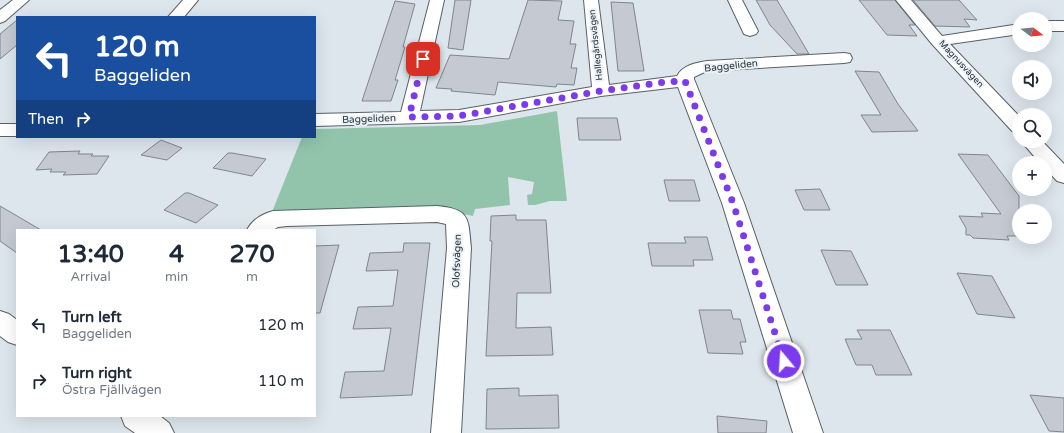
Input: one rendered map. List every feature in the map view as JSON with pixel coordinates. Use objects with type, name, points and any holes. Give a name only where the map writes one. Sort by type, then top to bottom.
[{"type":"street","points":[[0,18],[22,0]]},
{"type":"street","points":[[177,16],[191,0]]},
{"type":"street","points":[[409,117],[437,0]]},
{"type":"street","name":"Hallegårdsvägen","points":[[591,0],[601,91]]},
{"type":"street","points":[[734,0],[750,31]]},
{"type":"street","name":"Magnusvägen","points":[[903,0],[938,41],[1012,120]]},
{"type":"street","points":[[1052,26],[1064,26]]},
{"type":"street","points":[[938,41],[1012,30]]},
{"type":"street","name":"Baggeliden","points":[[316,120],[459,116],[601,91],[666,82],[685,81],[688,72],[714,66],[844,58]]},
{"type":"street","points":[[685,81],[733,203],[808,433]]},
{"type":"street","points":[[0,130],[16,130]]},
{"type":"street","points":[[1038,148],[1064,176]]},
{"type":"street","name":"Olofsvägen","points":[[259,229],[273,220],[288,218],[430,214],[450,215],[455,218],[457,221],[459,248],[446,433]]},
{"type":"green space","points":[[557,111],[567,201],[550,201],[535,205],[528,205],[527,195],[532,194],[534,182],[508,177],[510,205],[475,209],[473,216],[459,213],[452,208],[270,217],[302,138],[316,138],[316,129],[480,125]]},
{"type":"building","points":[[455,0],[471,0],[463,50],[448,48]]},
{"type":"building","points":[[528,0],[562,1],[558,20],[574,21],[570,44],[576,44],[571,68],[577,68],[574,85],[557,84],[556,87],[498,82],[495,95],[451,91],[452,89],[436,88],[450,55],[509,59]]},
{"type":"building","points":[[756,0],[777,0],[809,54],[797,54],[770,25]]},
{"type":"building","points":[[859,0],[895,0],[915,25],[909,25],[917,36],[887,35]]},
{"type":"building","points":[[913,0],[959,0],[977,20],[964,19],[970,27],[935,26]]},
{"type":"building","points":[[395,1],[415,4],[403,47],[405,47],[395,80],[398,80],[391,101],[362,101]]},
{"type":"building","points":[[611,2],[633,3],[644,71],[618,71]]},
{"type":"building","points":[[16,21],[16,46],[0,59],[0,34]]},
{"type":"building","points":[[855,71],[879,72],[898,104],[918,131],[872,132],[861,115],[881,115]]},
{"type":"building","points":[[577,118],[617,118],[621,140],[579,140]]},
{"type":"building","points":[[161,140],[182,148],[167,160],[141,155]]},
{"type":"building","points":[[80,151],[78,154],[109,156],[97,174],[63,175],[66,172],[50,172],[52,169],[36,170],[49,152]]},
{"type":"building","points":[[228,153],[266,159],[252,176],[213,168]]},
{"type":"building","points":[[958,154],[988,155],[1012,187],[1012,196],[1019,196],[1019,204],[1012,204],[1012,236],[1007,236],[1009,240],[973,238],[970,235],[966,235],[966,228],[959,216],[983,217],[981,213],[1001,214]]},
{"type":"building","points":[[664,180],[694,180],[700,201],[669,201]]},
{"type":"building","points":[[820,189],[830,210],[804,210],[795,190]]},
{"type":"building","points":[[185,193],[189,193],[218,205],[196,223],[164,210]]},
{"type":"building","points":[[0,206],[39,229],[16,229],[16,252],[0,241]]},
{"type":"building","points":[[516,215],[516,220],[546,220],[551,293],[517,293],[516,328],[551,327],[553,355],[486,356],[492,241],[490,241],[491,216]]},
{"type":"building","points":[[684,237],[707,237],[713,260],[693,260],[694,266],[652,266],[648,243],[686,243]]},
{"type":"building","points":[[404,243],[430,243],[412,395],[340,398],[345,372],[384,371],[391,328],[353,329],[358,307],[393,306],[398,270],[366,271],[370,253],[403,252]]},
{"type":"building","points":[[339,245],[320,313],[316,313],[316,246]]},
{"type":"building","points":[[821,250],[851,251],[868,285],[836,285]]},
{"type":"building","points":[[957,273],[992,276],[1015,318],[977,314]]},
{"type":"building","points":[[699,310],[731,310],[733,319],[740,319],[746,342],[740,342],[743,354],[708,353]]},
{"type":"building","points":[[857,330],[890,330],[912,375],[876,375],[872,365],[856,365],[845,339],[862,339]]},
{"type":"building","points":[[519,388],[519,396],[558,395],[559,428],[486,429],[487,389]]},
{"type":"building","points":[[1030,395],[1064,398],[1064,432],[1049,431]]},
{"type":"building","points":[[717,416],[767,421],[766,433],[718,433]]},
{"type":"route","points":[[423,59],[409,117],[459,116],[601,91],[666,82],[685,81],[733,203],[784,361]]}]
